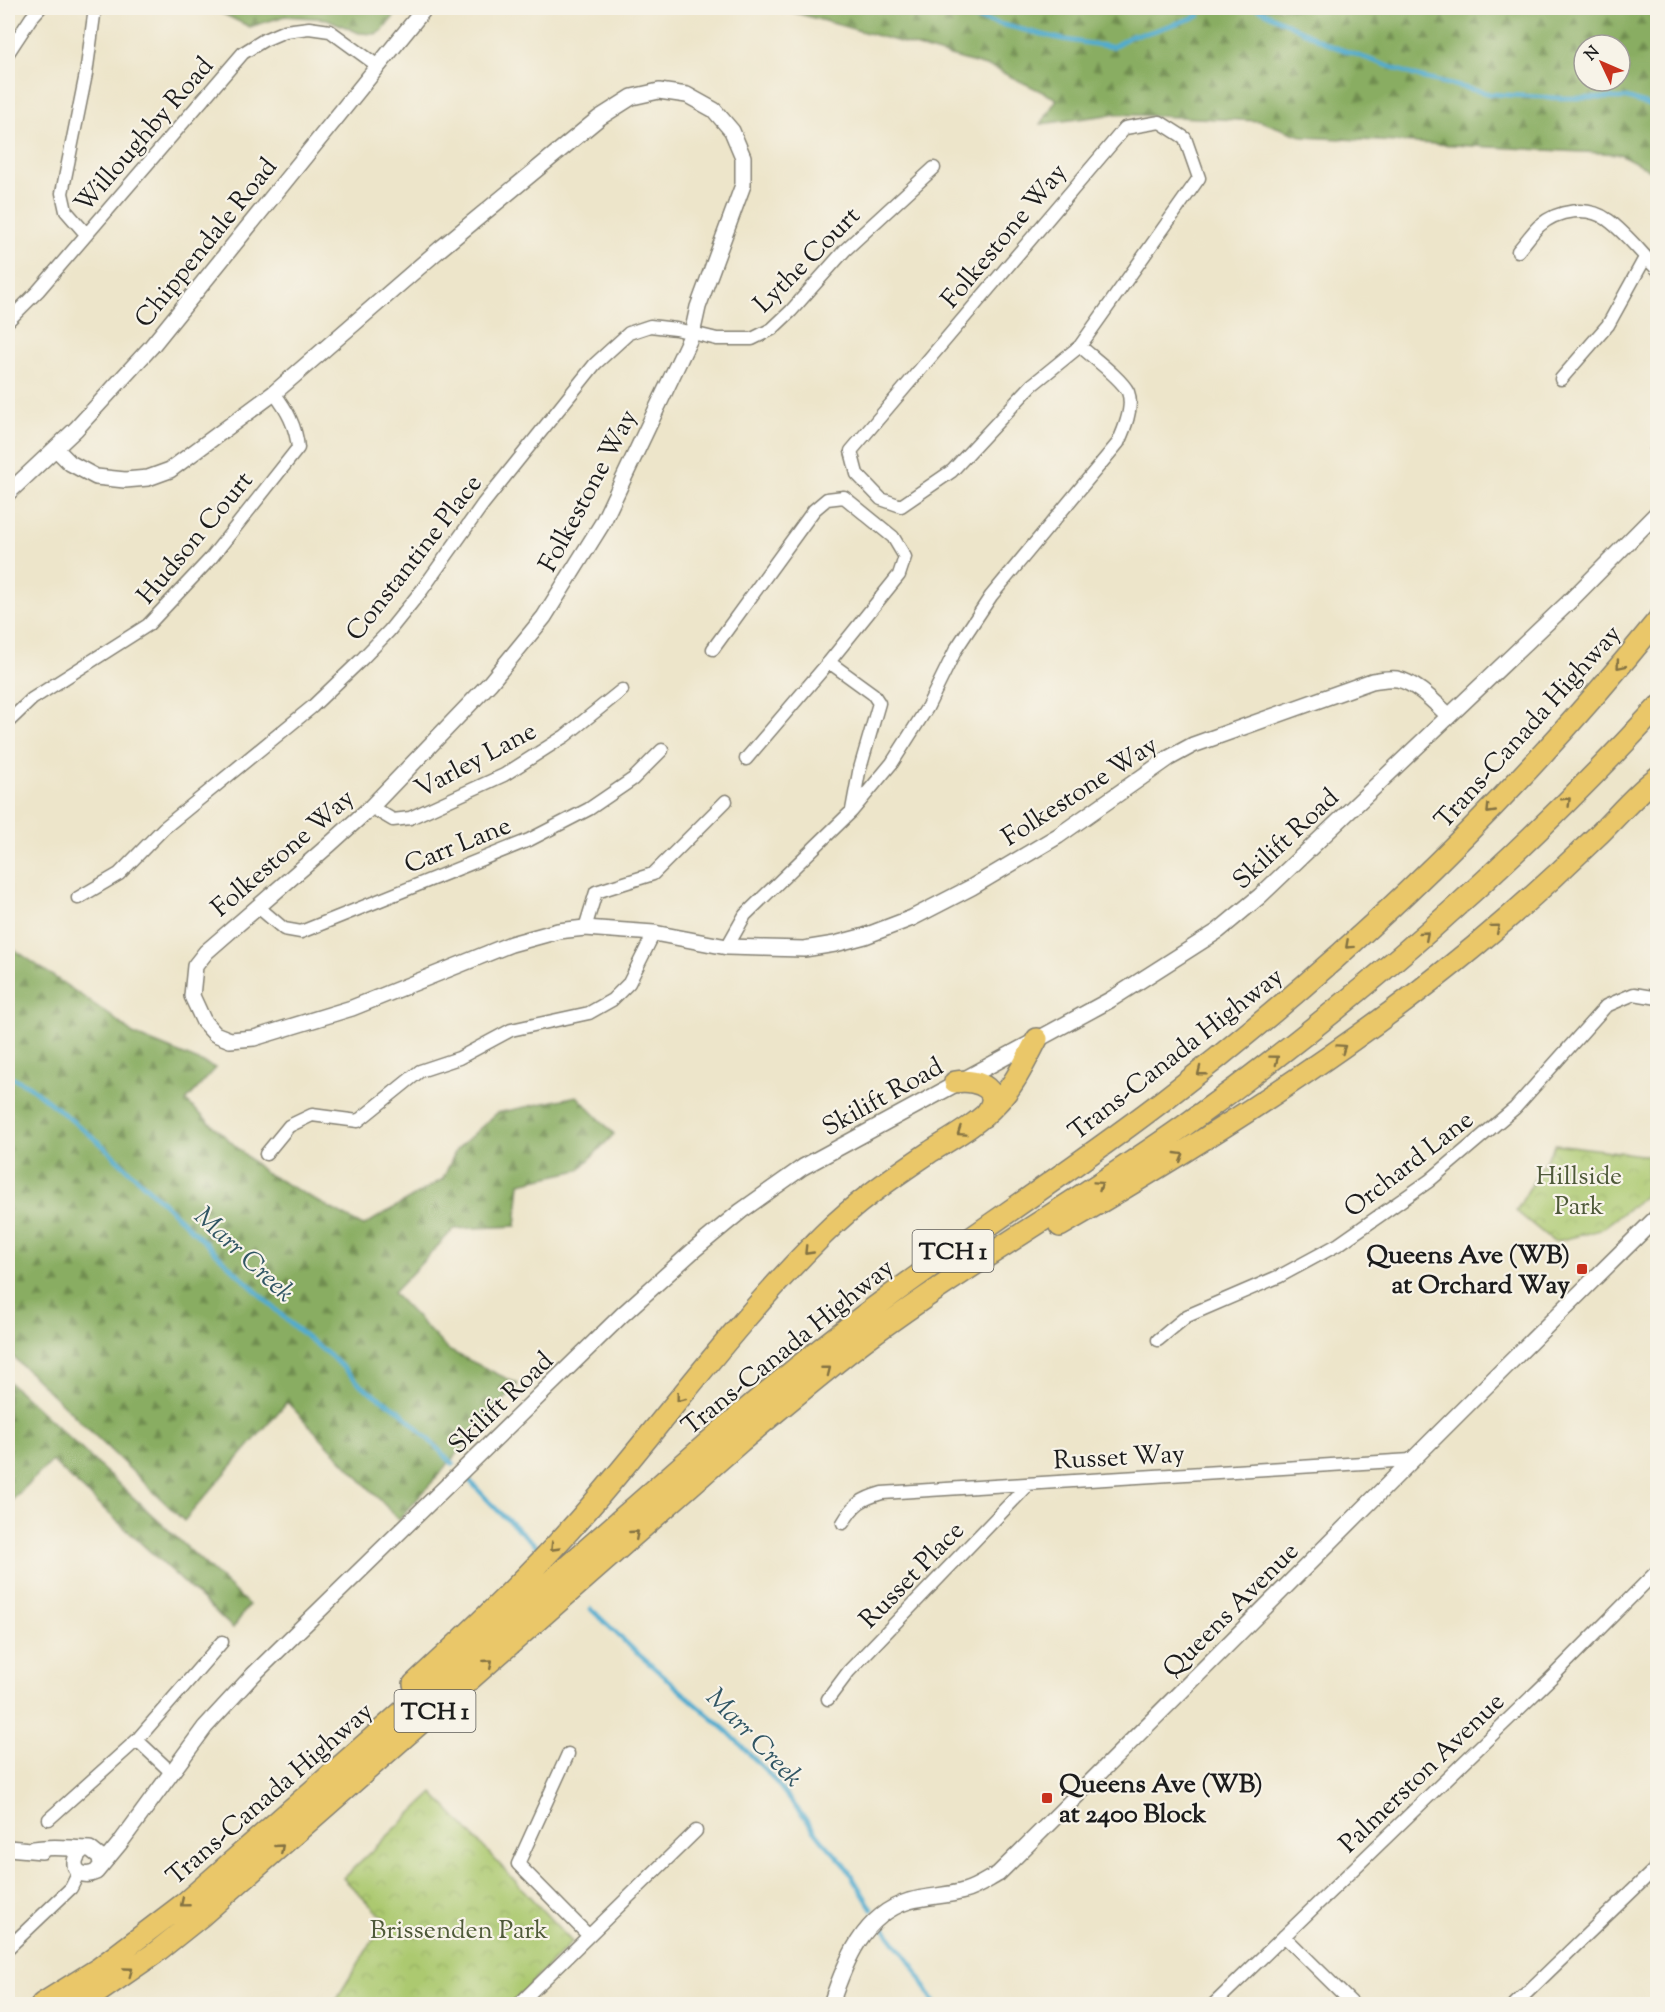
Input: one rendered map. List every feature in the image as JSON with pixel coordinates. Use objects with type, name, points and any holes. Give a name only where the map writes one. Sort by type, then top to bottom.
[{"type":"highway","name":"Trans-Canada Highway","points":[[42,2004],[98,1969],[229,1866],[768,1391],[897,1291],[1078,1164],[1164,1100],[1318,974],[1414,886],[1491,809],[1587,704],[1658,620]]},
{"type":"highway","name":"Trans-Canada Highway","points":[[81,2004],[154,1953],[200,1917],[741,1441],[825,1372],[910,1309],[1139,1158],[1327,1018],[1483,883],[1572,797],[1658,707]]},
{"type":"highway","points":[[910,1309],[1044,1236],[1175,1159],[1338,1051],[1430,982],[1519,909],[1658,777]]},
{"type":"highway","points":[[229,1866],[338,1755],[497,1605],[565,1536],[751,1313],[824,1234],[878,1189],[984,1116],[1008,1090],[1037,1039]]},
{"type":"highway","points":[[955,1082],[975,1081],[988,1089],[992,1097],[992,1105],[984,1116]]},
{"type":"street","points":[[8,53],[40,8]]},
{"type":"street","name":"Willoughby Road","points":[[96,8],[86,74],[62,193],[66,211],[86,234],[243,53],[264,40],[285,31],[309,28],[330,31],[378,66]]},
{"type":"street","name":"Chippendale Road","points":[[8,493],[56,448],[151,347],[425,8]]},
{"type":"street","name":"Folkestone Way","points":[[56,448],[70,463],[96,477],[125,480],[148,478],[170,470],[274,393],[440,249],[599,118],[632,97],[659,91],[687,95],[714,110],[732,131],[743,157],[743,186],[698,308],[692,334],[602,524],[544,617],[490,683],[370,807],[329,846],[206,952],[195,966],[192,996],[198,1011],[215,1034],[230,1040],[254,1038],[352,1008],[511,944],[558,931],[585,928],[654,933],[727,947],[804,949],[835,944],[865,936],[912,918],[972,887],[1058,836],[1169,758],[1193,745],[1372,681],[1389,679],[1408,684],[1449,716]]},
{"type":"street","name":"Folkestone Way","points":[[1160,122],[1185,138],[1199,178],[1080,346],[1032,385],[952,471],[901,506],[881,499],[857,474],[851,451],[1125,128],[1160,122]]},
{"type":"street","name":"Lythe Court","points":[[692,334],[717,339],[752,339],[772,329],[845,250],[934,168]]},
{"type":"street","points":[[1518,251],[1547,220],[1564,213],[1583,211],[1609,221],[1658,270]]},
{"type":"street","points":[[8,321],[38,291],[86,234]]},
{"type":"street","points":[[1561,379],[1608,325],[1645,258]]},
{"type":"street","name":"Constantine Place","points":[[78,898],[119,874],[164,828],[312,707],[362,659],[422,591],[490,495],[595,364],[629,333],[650,326],[676,329],[692,334]]},
{"type":"street","points":[[727,947],[746,915],[852,811],[891,763],[927,708],[956,649],[991,596],[1118,443],[1128,420],[1128,393],[1116,378],[1080,346]]},
{"type":"street","name":"Hudson Court","points":[[8,722],[32,699],[148,625],[211,558],[298,448],[297,434],[288,412],[274,393]]},
{"type":"street","points":[[1658,440],[1656,451],[1658,463]]},
{"type":"street","points":[[713,649],[814,510],[827,499],[844,497],[893,537],[905,557],[899,575],[829,662],[746,759]]},
{"type":"street","name":"Skilift Road","points":[[101,1865],[120,1843],[205,1727],[253,1675],[622,1315],[695,1249],[741,1211],[803,1167],[955,1082],[1110,1000],[1218,931],[1277,880],[1570,601],[1658,512]]},
{"type":"street","points":[[829,662],[873,694],[879,703],[859,772],[852,811]]},
{"type":"street","name":"Varley Lane","points":[[370,807],[393,820],[410,818],[504,775],[565,736],[622,690]]},
{"type":"street","name":"Carr Lane","points":[[257,906],[284,929],[301,932],[539,835],[589,809],[633,779],[662,750]]},
{"type":"street","points":[[585,928],[596,892],[653,874],[726,801]]},
{"type":"street","points":[[266,1154],[289,1126],[312,1115],[358,1121],[420,1071],[459,1058],[511,1030],[589,1013],[612,1000],[629,983],[654,933]]},
{"type":"street","name":"Orchard Lane","points":[[1158,1340],[1187,1316],[1280,1276],[1339,1244],[1428,1181],[1515,1108],[1606,1006],[1634,994],[1658,998]]},
{"type":"street","points":[[1657,1215],[1658,1242]]},
{"type":"street","name":"Queens Avenue","points":[[831,2004],[851,1953],[873,1923],[886,1912],[909,1901],[968,1891],[998,1874],[1657,1215]]},
{"type":"street","name":"Russet Way","points":[[843,1523],[852,1507],[867,1497],[882,1493],[1411,1460]]},
{"type":"street","name":"Russet Place","points":[[828,1699],[849,1671],[1029,1484]]},
{"type":"street","name":"Palmerston Avenue","points":[[1214,2004],[1554,1675],[1658,1570]]},
{"type":"street","points":[[50,1819],[136,1740],[222,1642]]},
{"type":"street","points":[[136,1740],[171,1772]]},
{"type":"street","points":[[568,1754],[518,1864],[588,1935]]},
{"type":"street","name":"Skilift Road","points":[[88,1850],[112,1842],[138,1818]]},
{"type":"street","points":[[519,2004],[696,1832]]},
{"type":"street","points":[[8,1848],[34,1849],[59,1846],[88,1850],[100,1857],[101,1865],[96,1872],[88,1875],[64,1857],[34,1849]]},
{"type":"street","points":[[8,1948],[70,1888],[77,1868],[76,1856],[88,1850]]},
{"type":"street","points":[[1515,2004],[1658,1866]]},
{"type":"street","points":[[1284,1936],[1353,2004]]},
{"type":"green space","points":[[211,8],[401,8],[382,31],[375,34],[359,33],[327,19],[285,16],[250,27]]},
{"type":"green space","points":[[778,8],[1169,8],[1180,13],[1194,8],[1657,8],[1657,174],[1620,154],[1304,137],[1260,121],[1115,114],[1041,124],[1057,99],[993,68]]},
{"type":"green space","points":[[8,945],[111,1016],[133,1034],[216,1068],[186,1101],[264,1172],[363,1226],[443,1179],[456,1150],[497,1113],[577,1096],[614,1134],[579,1170],[520,1183],[516,1226],[454,1229],[393,1293],[448,1350],[518,1384],[399,1520],[287,1402],[184,1521],[8,1352]]},
{"type":"green space","name":"Hillside Park","points":[[1555,1144],[1649,1156],[1645,1196],[1600,1230],[1554,1242],[1516,1211]]},
{"type":"green space","points":[[8,1381],[249,1605],[233,1628],[52,1461],[8,1504]]},
{"type":"green space","name":"Brissenden Park","points":[[433,1793],[572,1942],[511,2004],[340,2004],[336,2000],[385,1920],[343,1878]]},
{"type":"waterway","points":[[934,8],[1061,39],[1112,47],[1133,35],[1147,33],[1199,16]]},
{"type":"waterway","points":[[1256,8],[1332,46],[1419,77],[1491,94],[1559,98],[1627,98],[1658,108]]},
{"type":"waterway","name":"Marr Creek","points":[[8,1075],[29,1086],[100,1143],[293,1326],[333,1358],[362,1386],[400,1411],[453,1464]]},
{"type":"waterway","name":"Marr Creek","points":[[466,1477],[501,1514],[540,1549]]},
{"type":"waterway","name":"Marr Creek","points":[[591,1609],[636,1652],[728,1732],[771,1776],[845,1865],[872,1909]]},
{"type":"waterway","name":"Marr Creek","points":[[879,1921],[912,1964],[935,2004]]},
{"type":"place","name":"Queens Ave (WB) at Orchard Way","points":[[1582,1269]]},
{"type":"place","name":"Queens Ave (WB) at 2400 Block","points":[[1047,1798]]}]
